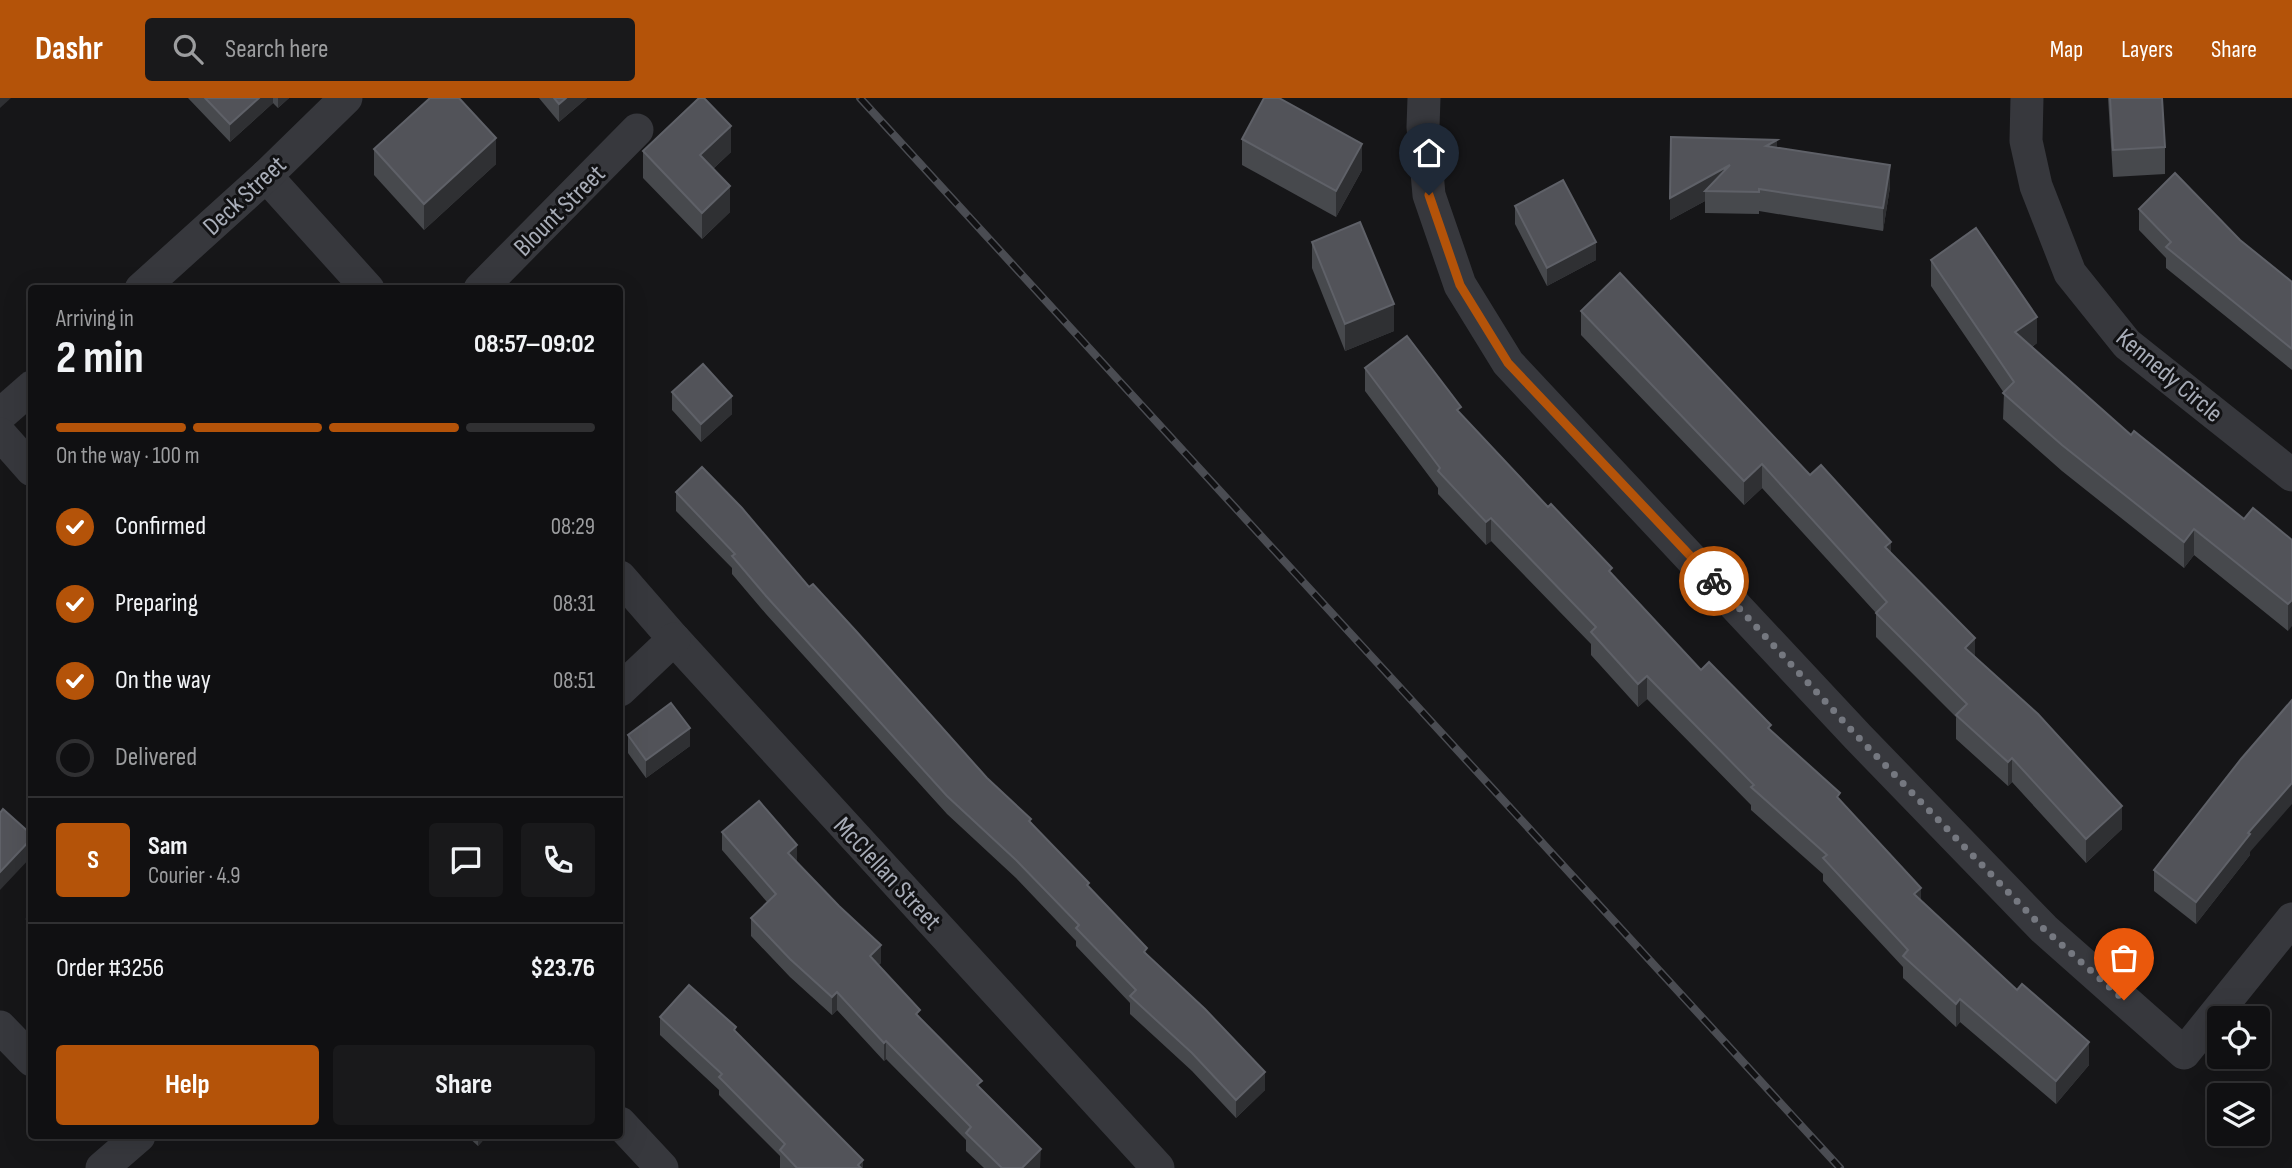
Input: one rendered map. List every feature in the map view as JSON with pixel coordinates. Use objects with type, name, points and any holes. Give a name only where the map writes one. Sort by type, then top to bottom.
[{"type":"street","name":"Deck Street","points":[[145,285],[266,176],[346,98]]},
{"type":"street","points":[[1424,98],[1423,127],[1429,195],[1460,285],[1508,363],[1858,737],[2044,929],[2184,1053],[2292,919]]},
{"type":"street","name":"Kennedy Circle","points":[[2027,98],[2026,141],[2036,186],[2070,273],[2127,344],[2292,475]]},
{"type":"street","name":"Blount Street","points":[[484,285],[638,130]]},
{"type":"street","points":[[266,176],[364,285]]},
{"type":"street","points":[[0,415],[28,390]]},
{"type":"street","points":[[0,434],[28,466]]},
{"type":"street","name":"McClellan Street","points":[[623,580],[1153,1166]]},
{"type":"street","points":[[623,687],[674,639]]},
{"type":"street","points":[[0,1027],[28,1056]]},
{"type":"street","points":[[623,1125],[662,1168]]},
{"type":"building","points":[[205,98],[259,98],[230,124]]},
{"type":"building","points":[[430,98],[459,98],[496,138],[424,204],[374,149]]},
{"type":"building","points":[[554,98],[566,98],[559,104]]},
{"type":"building","points":[[699,98],[704,98],[731,126],[700,155],[730,186],[702,213],[643,151]]},
{"type":"building","points":[[1264,98],[1279,98],[1362,144],[1336,191],[1242,139]]},
{"type":"building","points":[[2110,98],[2162,98],[2165,147],[2113,150]]},
{"type":"building","points":[[1671,137],[1777,140],[1766,146],[1890,165],[1883,208],[1759,189],[1759,192],[1705,191],[1730,165],[1670,198]]},
{"type":"building","points":[[2175,173],[2240,240],[2292,282],[2292,349],[2166,247],[2171,242],[2139,209]]},
{"type":"building","points":[[1563,180],[1596,242],[1547,268],[1515,206]]},
{"type":"building","points":[[1360,222],[1394,304],[1345,324],[1312,242]]},
{"type":"building","points":[[1976,228],[2037,317],[2015,332],[2131,435],[2134,431],[2244,519],[2253,508],[2292,540],[2292,600],[2288,604],[2194,529],[2184,542],[2062,445],[2003,393],[2014,382],[1931,260]]},
{"type":"building","points":[[1620,273],[1810,475],[1821,465],[1891,542],[1885,547],[1975,638],[1965,648],[2038,714],[2122,806],[2086,839],[2012,758],[2008,762],[1956,715],[1967,704],[1876,613],[1887,602],[1762,464],[1744,481],[1581,311]]},
{"type":"building","points":[[1407,336],[1461,407],[1457,410],[1548,507],[1551,504],[1612,568],[1609,571],[1701,670],[1709,662],[1771,725],[1768,728],[1840,793],[1837,797],[1921,888],[1914,894],[2017,990],[2022,984],[2089,1042],[2056,1081],[1960,999],[1956,1004],[1903,956],[1908,950],[1823,858],[1827,855],[1751,787],[1754,785],[1647,676],[1638,684],[1591,632],[1596,627],[1491,518],[1486,522],[1438,471],[1440,468],[1365,368]]},
{"type":"building","points":[[703,364],[732,396],[701,424],[672,392]]},
{"type":"building","points":[[702,467],[742,508],[809,587],[813,584],[987,778],[1031,819],[1029,821],[1147,948],[1144,952],[1205,1009],[1265,1072],[1236,1100],[1192,1053],[1130,996],[1136,990],[1076,928],[1079,925],[1016,860],[947,796],[766,596],[732,556],[735,554],[676,492]]},
{"type":"building","points":[[2292,700],[2292,783],[2248,833],[2250,834],[2196,902],[2154,870],[2241,759]]},
{"type":"building","points":[[671,703],[690,728],[646,760],[628,735]]},
{"type":"building","points":[[759,801],[797,845],[788,853],[881,945],[870,956],[920,1010],[916,1014],[982,1081],[977,1085],[1041,1149],[1022,1168],[1002,1168],[966,1133],[971,1127],[886,1041],[884,1043],[837,992],[832,997],[790,959],[751,918],[776,894],[722,832]]},
{"type":"building","points":[[3,809],[28,831],[28,842],[0,872],[0,813]]},
{"type":"building","points":[[689,985],[736,1027],[734,1030],[863,1160],[858,1165],[861,1168],[797,1168],[780,1150],[785,1144],[719,1077],[722,1074],[660,1017]]},
{"type":"railway","points":[[860,98],[1840,1168]]},
{"type":"way so far","points":[[1714,581],[1858,737],[2044,929],[2124,1000]]},
{"type":"route","points":[[1429,195],[1460,285],[1508,363],[1714,581]]}]
